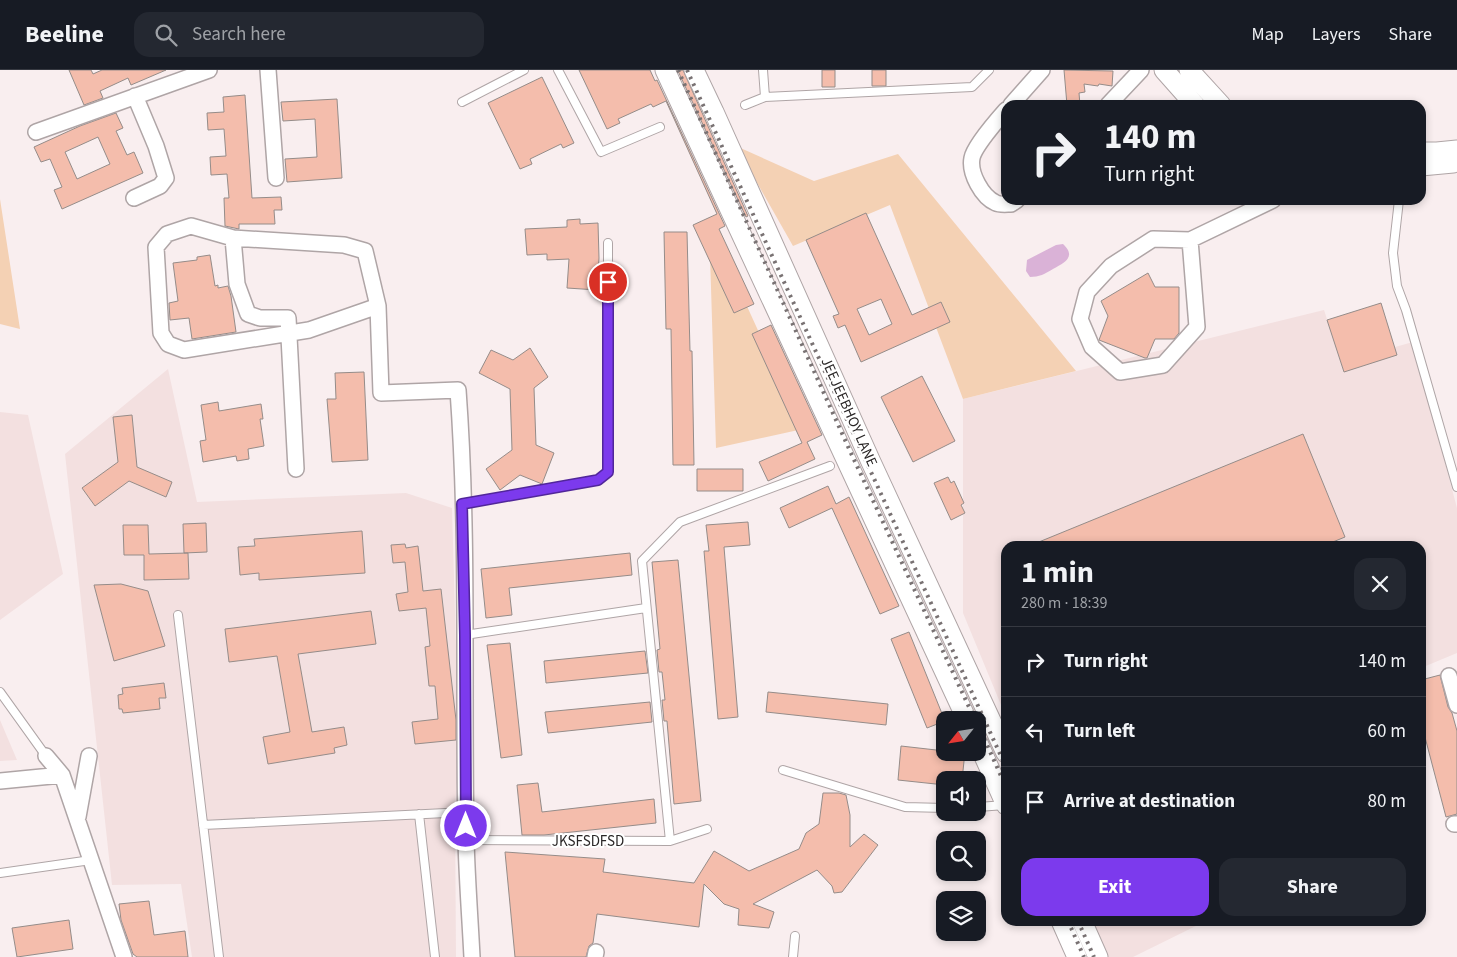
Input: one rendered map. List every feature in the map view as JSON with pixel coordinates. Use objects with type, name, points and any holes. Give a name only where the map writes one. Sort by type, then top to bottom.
[{"type":"street","points":[[36,132],[135,96],[170,76],[209,70]]},
{"type":"street","points":[[268,70],[276,178]]},
{"type":"street","points":[[665,70],[963,711]]},
{"type":"street","name":"JEEJEEBHOY LANE","points":[[694,70],[1001,742]]},
{"type":"street","points":[[1015,100],[1042,70]]},
{"type":"street","points":[[1164,70],[1191,100]]},
{"type":"street","points":[[1189,70],[1216,100]]},
{"type":"street","points":[[1112,100],[1137,71]]},
{"type":"street","points":[[134,198],[160,186],[166,178],[156,146],[135,96]]},
{"type":"street","points":[[1001,116],[972,157],[973,174],[982,191],[996,204],[1001,204]]},
{"type":"street","points":[[1426,152],[1457,150]]},
{"type":"street","points":[[1426,165],[1457,162]]},
{"type":"street","points":[[1190,240],[1197,327],[1163,365],[1120,372],[1092,347],[1080,319],[1087,292],[1111,266],[1153,239],[1190,240],[1263,205]]},
{"type":"street","points":[[378,306],[309,330],[184,350],[168,344],[161,333],[156,247],[167,234],[191,226],[233,238],[344,245],[365,251],[378,306],[381,393],[458,390],[462,443],[466,840],[472,957]]},
{"type":"street","points":[[233,238],[237,284],[248,314],[260,318],[288,318],[296,469]]},
{"type":"street","points":[[773,304],[796,293]]},
{"type":"street","points":[[946,675],[966,666]]},
{"type":"street","points":[[1449,676],[1457,705]]},
{"type":"street","points":[[46,756],[62,775],[124,957]]},
{"type":"street","points":[[78,819],[89,756]]},
{"type":"street","points":[[986,761],[1001,794]]},
{"type":"street","points":[[0,781],[62,775]]},
{"type":"street","points":[[1063,926],[1077,957]]},
{"type":"street","points":[[1084,926],[1098,957]]},
{"type":"lane","points":[[462,102],[524,70]]},
{"type":"lane","points":[[558,70],[601,152],[660,127]]},
{"type":"lane","points":[[763,70],[765,97]]},
{"type":"lane","points":[[745,105],[765,97],[972,87],[989,70]]},
{"type":"lane","points":[[1398,205],[1393,253],[1397,286],[1406,310],[1457,487]]},
{"type":"lane","points":[[462,504],[598,480],[608,472],[608,243]]},
{"type":"lane","points":[[670,841],[642,560],[680,522],[830,466]]},
{"type":"lane","points":[[465,635],[646,608]]},
{"type":"lane","points":[[178,614],[219,957]]},
{"type":"lane","points":[[0,692],[46,756]]},
{"type":"lane","points":[[783,770],[905,807],[936,808]]},
{"type":"lane","points":[[986,806],[1001,805]]},
{"type":"lane","points":[[203,825],[466,812]]},
{"type":"lane","points":[[419,814],[435,957]]},
{"type":"lane","name":"JKSFSDFSD","points":[[466,840],[670,841],[707,829]]},
{"type":"lane","points":[[0,873],[91,860]]},
{"type":"lane","points":[[793,957],[795,936]]},
{"type":"shaded area","points":[[736,146],[814,181],[898,154],[1076,371],[963,399],[890,205],[793,246]]},
{"type":"shaded area","points":[[0,199],[20,329],[0,324]]},
{"type":"shaded area","points":[[709,223],[803,429],[716,448]]},
{"type":"shaded area","points":[[1063,244],[1069,253],[1065,262],[1045,274],[1030,277],[1026,271],[1027,260],[1056,245]]},
{"type":"shaded area","points":[[1324,310],[1341,362],[1413,342],[1457,508],[1457,653],[1426,666],[1426,541],[1001,541],[1001,705],[963,613],[963,399]]},
{"type":"shaded area","points":[[168,369],[197,502],[406,493],[452,508],[459,751],[455,808],[456,957],[192,957],[181,884],[112,885],[65,454]]},
{"type":"shaded area","points":[[0,412],[28,415],[63,574],[0,620]]},
{"type":"shaded area","points":[[0,720],[17,760],[0,761]]},
{"type":"shaded area","points":[[1094,926],[1196,926],[1133,957],[1107,957]]},
{"type":"building","points":[[69,70],[91,70],[93,74],[102,70],[166,70],[131,85],[128,78],[100,91],[103,98],[84,105]]},
{"type":"building","points":[[579,70],[650,70],[655,81],[657,80],[725,226],[719,229],[754,304],[734,313],[693,225],[717,214],[666,101],[653,107],[651,104],[618,119],[620,123],[607,129]]},
{"type":"building","points":[[683,70],[748,216],[746,217],[678,71]]},
{"type":"building","points":[[822,70],[835,70],[835,87],[822,87]]},
{"type":"building","points":[[872,70],[886,70],[886,86],[872,86]]},
{"type":"building","points":[[1064,70],[1113,71],[1112,86],[1084,84],[1085,92],[1079,93],[1080,100],[1067,100]]},
{"type":"building","points":[[542,77],[574,143],[563,148],[561,144],[530,159],[532,164],[520,169],[488,103]]},
{"type":"building","points":[[245,95],[252,198],[281,197],[282,210],[274,210],[275,224],[239,224],[239,229],[225,226],[224,198],[229,198],[227,174],[211,175],[210,157],[226,156],[224,129],[208,130],[207,113],[224,112],[223,97]]},
{"type":"building","points":[[337,99],[342,178],[287,182],[285,159],[317,157],[315,119],[283,121],[281,102]]},
{"type":"building","points":[[116,113],[123,128],[116,131],[127,155],[134,152],[143,173],[62,209],[54,190],[62,187],[50,159],[41,162],[34,147],[80,126]],"holes":[[[98,137],[110,164],[77,179],[65,152]]]},
{"type":"building","points":[[866,213],[912,315],[941,302],[950,322],[861,362],[845,325],[838,328],[833,316],[839,314],[806,240]],"holes":[[[881,299],[892,324],[869,335],[857,309]]]},
{"type":"building","points":[[580,219],[580,224],[598,223],[599,258],[597,290],[567,288],[569,259],[547,260],[547,254],[527,255],[525,229],[567,227],[567,220]]},
{"type":"building","points":[[664,232],[687,232],[694,465],[673,465],[671,329],[666,329]]},
{"type":"building","points":[[210,255],[215,286],[218,285],[218,288],[228,286],[236,332],[192,339],[189,318],[170,320],[169,303],[178,301],[173,263],[197,260],[197,257]]},
{"type":"building","points":[[1148,273],[1155,287],[1179,287],[1179,333],[1174,339],[1155,339],[1147,358],[1145,358],[1099,340],[1108,316],[1101,301]]},
{"type":"building","points":[[1381,303],[1397,355],[1344,372],[1327,320]]},
{"type":"building","points":[[771,325],[822,435],[807,442],[815,459],[768,481],[759,462],[802,443],[752,334]]},
{"type":"building","points":[[530,348],[548,377],[534,388],[536,445],[554,453],[542,484],[520,475],[500,490],[486,469],[512,450],[510,389],[479,373],[491,350],[513,360]]},
{"type":"building","points":[[364,372],[368,460],[332,462],[327,399],[336,399],[335,373]]},
{"type":"building","points":[[922,376],[955,441],[913,462],[881,397]]},
{"type":"building","points":[[218,402],[219,411],[261,404],[263,419],[260,419],[264,446],[248,449],[249,459],[237,461],[236,456],[203,462],[200,441],[206,440],[201,405]]},
{"type":"building","points":[[132,415],[137,467],[172,482],[166,497],[129,481],[95,506],[82,488],[118,462],[113,417]]},
{"type":"building","points":[[1303,434],[1345,537],[1335,541],[1041,541]]},
{"type":"building","points":[[697,469],[743,469],[743,491],[697,491]]},
{"type":"building","points":[[948,477],[951,483],[954,481],[964,503],[961,505],[965,513],[951,520],[934,483]]},
{"type":"building","points":[[828,486],[836,504],[849,497],[899,606],[880,614],[832,508],[789,528],[780,508]]},
{"type":"building","points":[[748,522],[750,545],[724,547],[738,717],[718,719],[704,551],[709,551],[706,525]]},
{"type":"building","points":[[206,523],[207,552],[184,553],[183,524]]},
{"type":"building","points":[[123,525],[148,525],[149,554],[188,553],[189,579],[144,580],[144,555],[124,555]]},
{"type":"building","points":[[362,531],[365,573],[259,580],[259,573],[240,575],[238,547],[255,546],[254,539]]},
{"type":"building","points":[[405,544],[406,548],[418,546],[423,591],[441,589],[456,720],[456,740],[415,744],[412,722],[438,719],[435,686],[429,686],[425,647],[430,646],[426,608],[399,611],[396,594],[408,592],[405,562],[393,563],[391,545]]},
{"type":"building","points":[[630,553],[632,575],[509,588],[512,615],[486,618],[481,569]]},
{"type":"building","points":[[678,560],[701,801],[674,804],[667,721],[664,721],[662,700],[665,700],[662,672],[659,672],[657,650],[660,649],[652,562]]},
{"type":"building","points":[[121,584],[148,591],[165,646],[114,661],[94,585]]},
{"type":"building","points":[[371,611],[376,644],[298,654],[312,732],[344,727],[347,745],[334,748],[335,753],[268,764],[263,737],[290,732],[277,656],[229,662],[225,629]]},
{"type":"building","points":[[909,632],[941,711],[936,711],[936,724],[927,728],[891,639]]},
{"type":"building","points":[[510,643],[522,755],[501,758],[487,645]]},
{"type":"building","points":[[645,651],[648,673],[546,683],[544,661]]},
{"type":"building","points":[[1440,675],[1448,707],[1452,713],[1457,731],[1457,814],[1446,817],[1426,741],[1426,679]]},
{"type":"building","points":[[164,683],[166,698],[159,698],[160,709],[123,713],[122,709],[119,709],[118,695],[123,694],[122,688]]},
{"type":"building","points":[[768,692],[888,704],[886,725],[766,712]]},
{"type":"building","points":[[650,702],[652,722],[548,733],[545,712]]},
{"type":"building","points":[[901,746],[936,750],[936,761],[964,761],[963,771],[936,771],[936,784],[898,780]]},
{"type":"building","points":[[538,783],[542,812],[654,799],[656,823],[544,835],[522,835],[517,785]]},
{"type":"building","points":[[823,793],[846,795],[850,815],[850,847],[864,834],[878,845],[842,892],[834,893],[832,886],[817,870],[753,904],[774,912],[769,928],[738,925],[739,909],[724,904],[704,884],[699,927],[597,914],[593,943],[589,946],[586,957],[515,957],[505,852],[605,859],[603,872],[694,883],[714,851],[749,871],[799,849],[806,833],[819,824]]},
{"type":"building","points":[[149,901],[154,935],[185,931],[188,957],[137,957],[133,954],[121,920],[119,904]]},
{"type":"building","points":[[69,920],[73,949],[17,957],[12,928]]},
{"type":"railway","points":[[678,70],[850,451],[971,711]]},
{"type":"railway","points":[[687,70],[1001,756]]},
{"type":"railway","points":[[986,743],[1001,776]]},
{"type":"railway","points":[[1070,926],[1084,957]]},
{"type":"railway","points":[[1080,926],[1094,957]]},
{"type":"route","points":[[466,826],[462,504],[598,480],[608,472],[608,282]]}]
